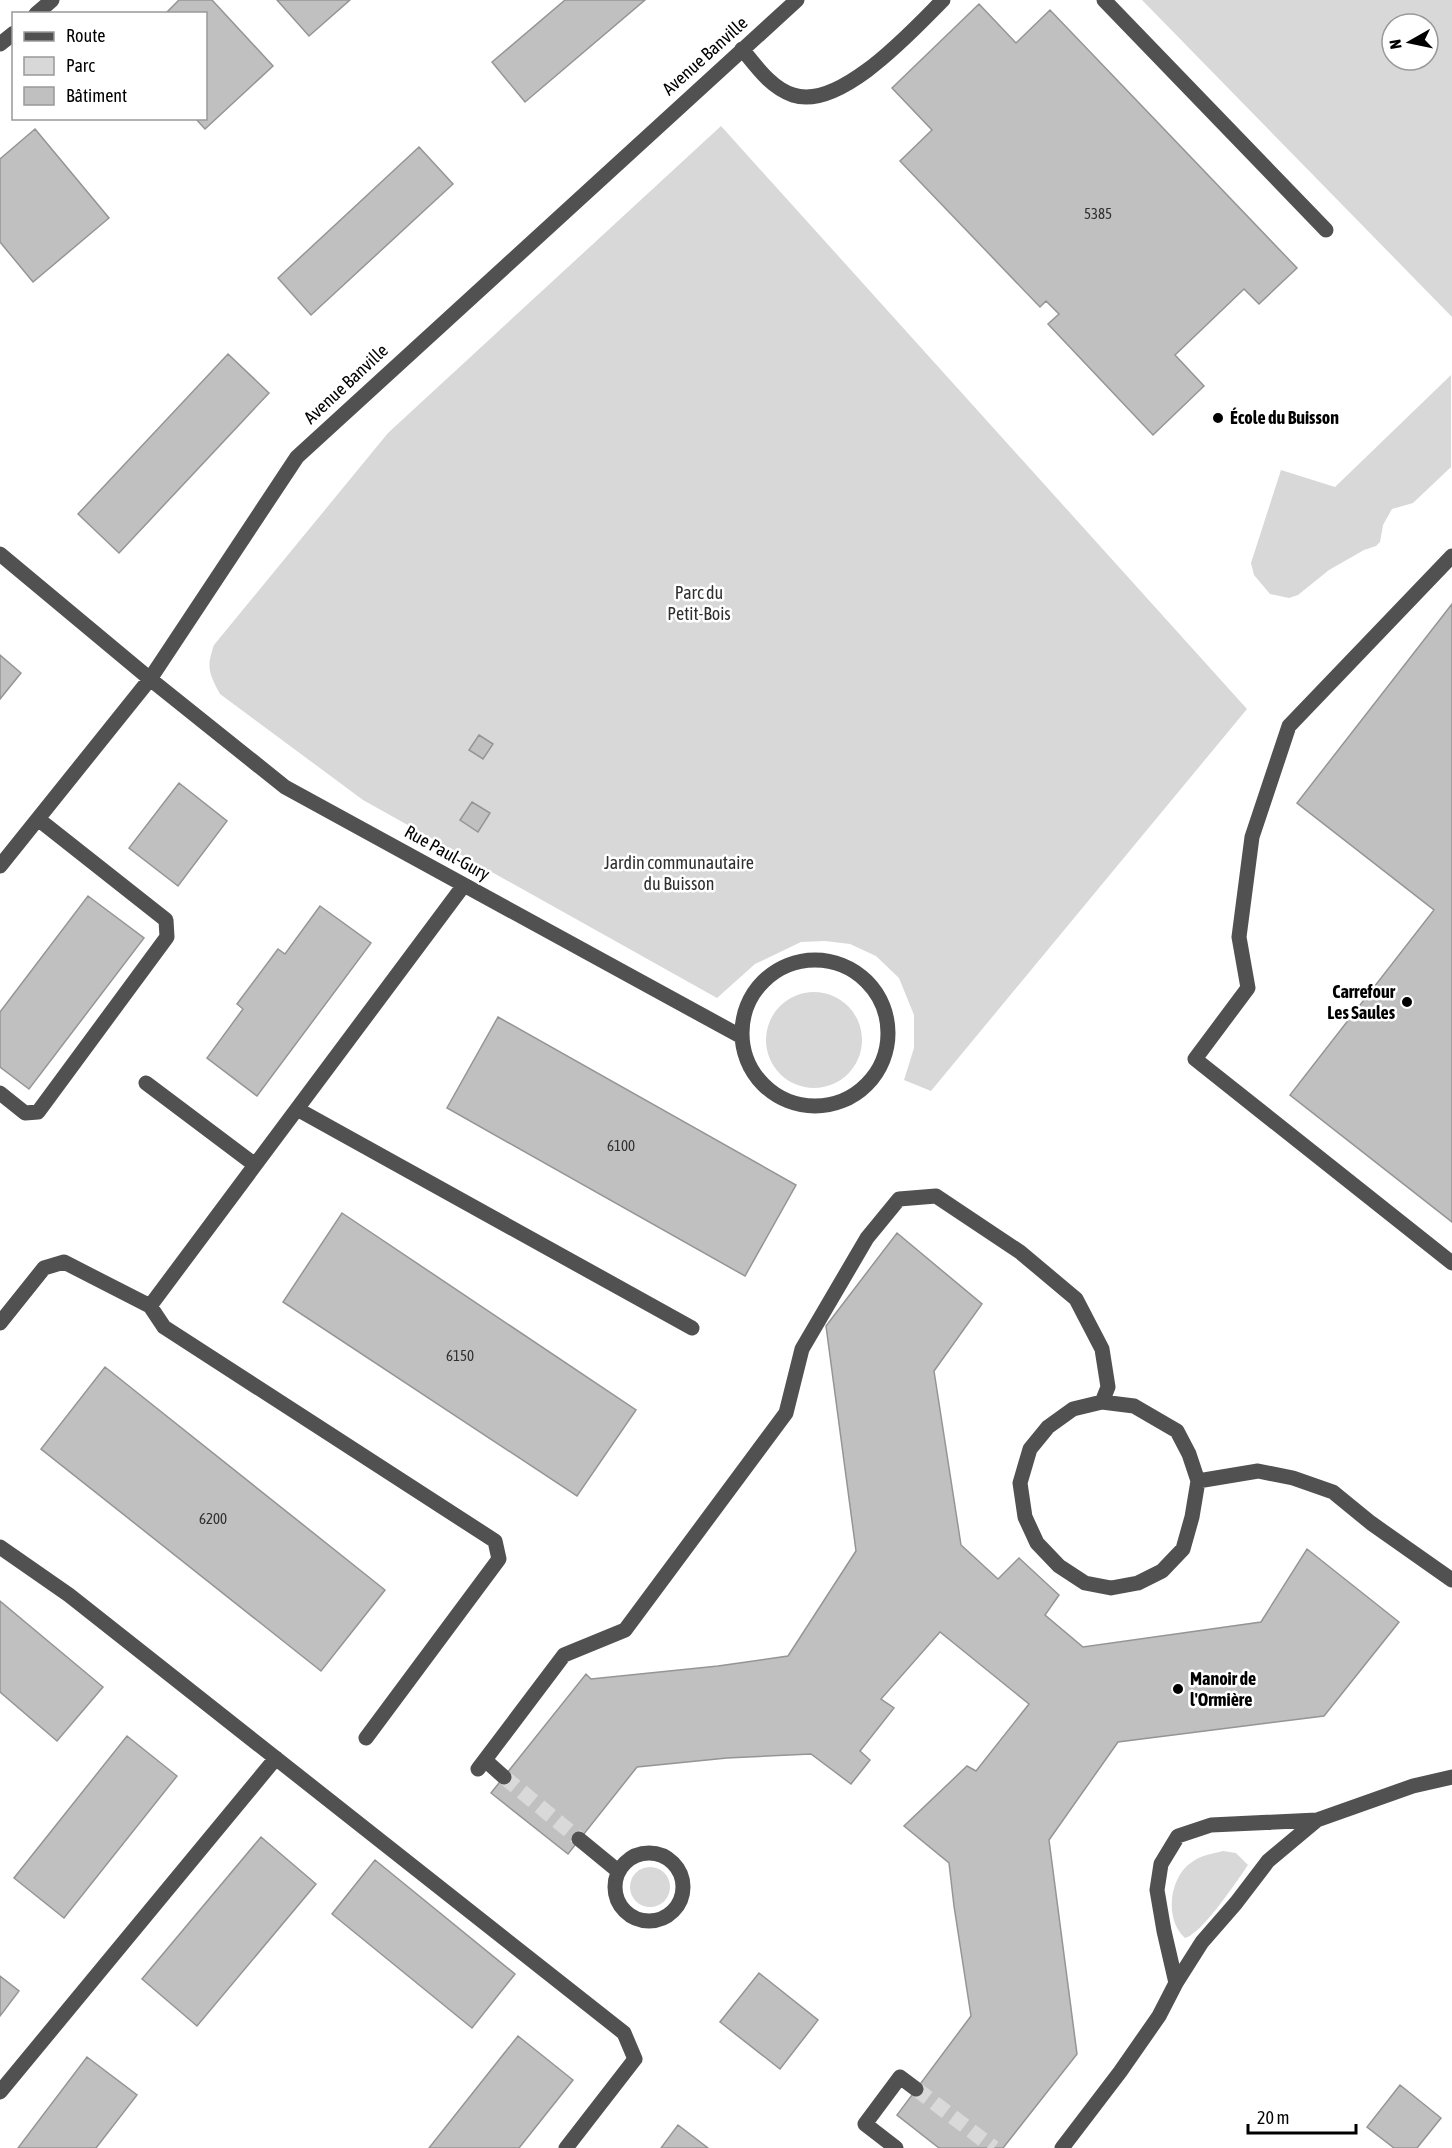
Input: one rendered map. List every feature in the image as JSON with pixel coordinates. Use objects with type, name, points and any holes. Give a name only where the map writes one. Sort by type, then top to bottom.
[{"type":"street","points":[[38,12],[52,0]]},
{"type":"street","name":"Avenue Banville","points":[[0,866],[150,679],[297,457],[797,0]]},
{"type":"street","points":[[742,49],[781,90],[795,96],[810,97],[831,91],[854,80],[878,63],[943,0]]},
{"type":"street","points":[[1104,0],[1326,230]]},
{"type":"street","points":[[0,44],[12,35]]},
{"type":"street","name":"Rue Paul-Gury","points":[[0,554],[150,679],[285,787],[742,1037]]},
{"type":"street","points":[[1452,556],[1289,726],[1252,837],[1239,937],[1248,988],[1195,1059],[1452,1263]]},
{"type":"street","points":[[0,1093],[25,1113],[38,1112],[167,938],[166,920],[38,819]]},
{"type":"street","points":[[150,1306],[464,885]]},
{"type":"street","points":[[812,959],[834,962],[856,971],[873,987],[884,1008],[888,1033],[885,1057],[872,1080],[853,1096],[830,1105],[805,1106],[781,1099],[761,1083],[747,1062],[742,1037],[744,1014],[753,993],[761,984],[769,976],[789,964],[812,959]]},
{"type":"street","points":[[146,1083],[255,1165]]},
{"type":"street","points":[[297,1109],[692,1328]]},
{"type":"street","points":[[504,1778],[481,1765],[564,1656],[625,1630],[786,1413],[802,1349],[867,1238],[899,1199],[936,1196],[1020,1252],[1076,1299],[1102,1349],[1108,1387],[1102,1402]]},
{"type":"street","points":[[0,1323],[44,1268],[64,1262],[150,1306],[164,1327],[495,1541],[499,1559],[366,1738]]},
{"type":"street","points":[[1102,1402],[1134,1406],[1177,1431],[1198,1481],[1192,1517],[1183,1549],[1162,1571],[1138,1583],[1111,1588],[1085,1583],[1059,1566],[1037,1543],[1025,1517],[1020,1483],[1030,1449],[1048,1427],[1073,1409],[1102,1402]]},
{"type":"street","points":[[1198,1481],[1258,1471],[1293,1478],[1333,1492],[1371,1523],[1452,1580]]},
{"type":"street","points":[[0,1547],[69,1595],[624,2033],[635,2059],[566,2148]]},
{"type":"street","points":[[0,2092],[276,1758]]},
{"type":"street","points":[[1176,1983],[1157,1890],[1161,1864],[1178,1836],[1211,1825],[1317,1820],[1413,1786],[1452,1777]]},
{"type":"street","points":[[1062,2148],[1159,2016],[1176,1983],[1202,1942],[1268,1861],[1317,1820]]},
{"type":"street","points":[[579,1839],[618,1871]]},
{"type":"street","points":[[655,1853],[666,1857],[675,1864],[682,1875],[684,1887],[680,1903],[673,1912],[659,1920],[638,1920],[627,1914],[618,1902],[615,1890],[618,1871],[630,1858],[641,1854],[655,1853]]},
{"type":"street","points":[[896,2148],[865,2124],[900,2077],[916,2089]]},
{"type":"green space","points":[[1142,0],[1452,0],[1452,317]]},
{"type":"green space","name":"Parc du Petit-Bois","points":[[721,126],[1247,709],[931,1091],[904,1080],[914,1048],[914,1015],[899,978],[876,956],[850,944],[825,941],[801,942],[755,964],[717,998],[363,800],[220,694],[210,670],[214,645],[388,433]]},
{"type":"green space","points":[[1451,375],[1451,467],[1413,503],[1392,509],[1383,525],[1380,542],[1376,546],[1364,550],[1329,570],[1298,595],[1289,598],[1270,594],[1254,575],[1251,563],[1281,470],[1335,487]]},
{"type":"green space","points":[[814,992],[833,995],[848,1006],[859,1021],[862,1040],[859,1059],[848,1074],[833,1085],[814,1088],[795,1085],[780,1074],[769,1059],[766,1040],[769,1021],[780,1006],[795,995]]},
{"type":"green space","points":[[1223,1851],[1236,1853],[1248,1865],[1210,1917],[1185,1938],[1178,1930],[1172,1910],[1172,1898],[1178,1878],[1184,1869],[1195,1860]]},
{"type":"green space","points":[[650,1867],[664,1873],[670,1887],[664,1901],[650,1907],[636,1901],[630,1887],[636,1873]]},
{"type":"building","points":[[179,0],[212,0],[273,66],[205,129],[197,120],[207,120],[207,12],[167,12]]},
{"type":"building","points":[[277,0],[350,0],[309,36]]},
{"type":"building","points":[[565,0],[645,0],[525,102],[492,62]]},
{"type":"building","points":[[979,4],[1016,43],[1050,10],[1297,268],[1259,304],[1244,289],[1175,355],[1204,386],[1153,435],[1048,324],[1059,314],[1046,301],[1040,307],[900,161],[932,130],[892,88]]},
{"type":"building","points":[[35,129],[109,218],[33,282],[0,242],[0,159]]},
{"type":"building","points":[[419,147],[453,184],[311,315],[278,278]]},
{"type":"building","points":[[228,354],[269,393],[119,553],[78,514]]},
{"type":"building","name":"Carrefour Les Saules","points":[[1452,604],[1452,1222],[1290,1095],[1434,910],[1297,803]]},
{"type":"building","points":[[0,655],[21,673],[0,699]]},
{"type":"building","points":[[479,735],[493,744],[483,759],[469,750]]},
{"type":"building","points":[[179,783],[227,821],[178,886],[129,848]]},
{"type":"building","points":[[472,802],[490,813],[478,832],[460,820]]},
{"type":"building","points":[[88,896],[144,938],[29,1089],[0,1067],[0,1012]]},
{"type":"building","points":[[320,906],[371,943],[257,1096],[207,1058],[243,1009],[237,1004],[278,949],[285,954]]},
{"type":"building","points":[[498,1017],[796,1185],[745,1276],[447,1108]]},
{"type":"building","points":[[342,1213],[636,1410],[577,1496],[283,1302]]},
{"type":"building","name":"Manoir de l'Ormière","points":[[897,1233],[982,1304],[934,1371],[961,1545],[998,1579],[1019,1558],[1059,1595],[1045,1615],[1083,1647],[1261,1622],[1307,1549],[1399,1622],[1324,1716],[1118,1742],[1049,1840],[1077,2054],[1003,2148],[939,2148],[897,2115],[971,2016],[949,1863],[904,1826],[967,1766],[976,1771],[1029,1704],[940,1632],[881,1699],[894,1708],[860,1751],[870,1760],[851,1784],[811,1754],[727,1758],[637,1767],[568,1854],[491,1793],[586,1674],[591,1679],[718,1666],[788,1656],[856,1551],[826,1326]]},
{"type":"building","points":[[105,1367],[385,1590],[321,1671],[41,1449]]},
{"type":"building","points":[[0,1601],[103,1687],[57,1741],[0,1692]]},
{"type":"building","points":[[127,1736],[177,1776],[64,1918],[14,1878]]},
{"type":"building","points":[[261,1837],[316,1884],[197,2026],[142,1979]]},
{"type":"building","points":[[375,1860],[515,1974],[472,2028],[332,1914]]},
{"type":"building","points":[[759,1973],[818,2020],[780,2069],[720,2022]]},
{"type":"building","points":[[0,1976],[19,1991],[0,2016]]},
{"type":"building","points":[[518,2036],[573,2080],[519,2148],[429,2148]]},
{"type":"building","points":[[87,2057],[137,2095],[96,2148],[18,2148]]},
{"type":"building","points":[[1400,2085],[1441,2118],[1417,2148],[1394,2148],[1367,2127]]},
{"type":"building","points":[[678,2125],[708,2148],[661,2148]]},
{"type":"tunnel","points":[[504,1777],[579,1839]]},
{"type":"tunnel","points":[[916,2089],[994,2148]]},
{"type":"place","name":"École du Buisson","points":[[1218,418]]},
{"type":"place","name":"Carrefour Les Saules","points":[[1407,1002]]},
{"type":"place","name":"Manoir de l'Ormière","points":[[1178,1689]]},
{"type":"park label","name":"Jardin communautaire du Buisson","points":[[679,873]]}]
